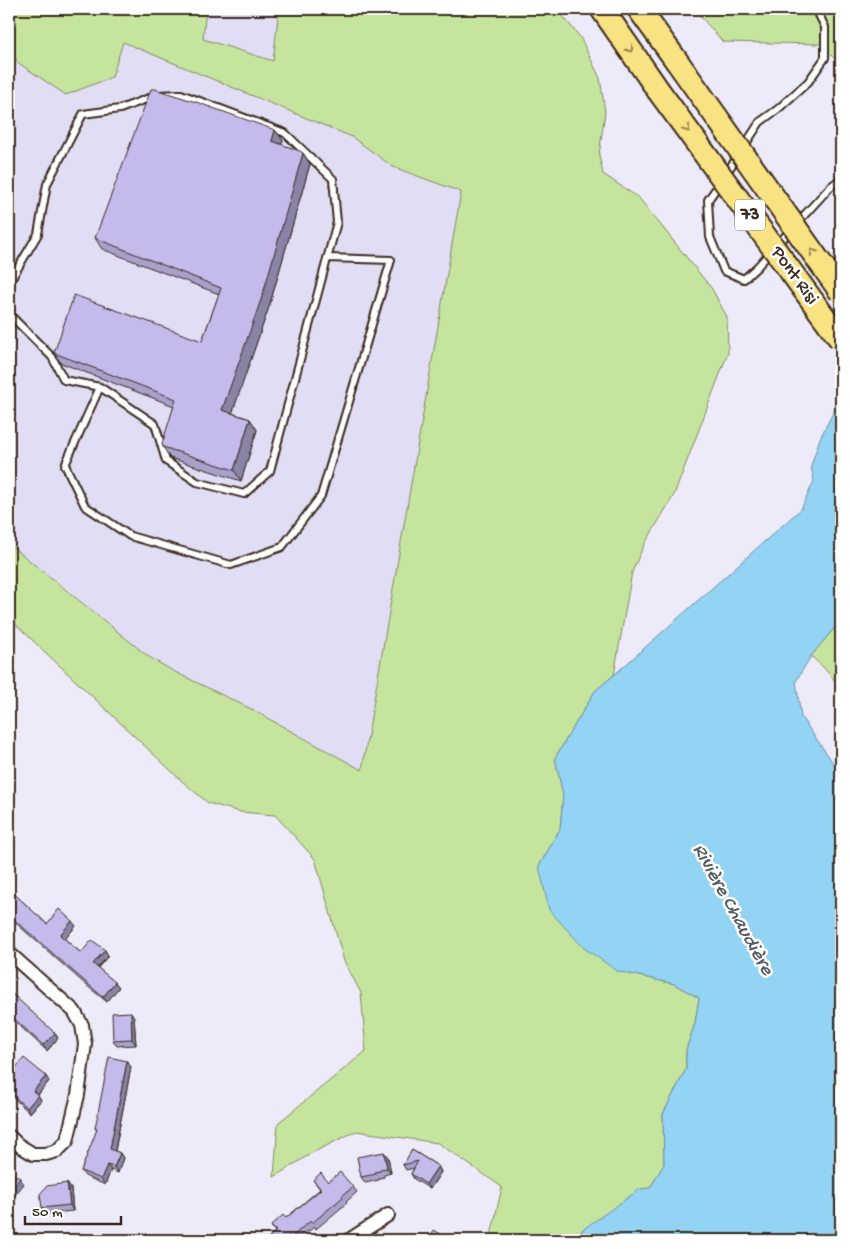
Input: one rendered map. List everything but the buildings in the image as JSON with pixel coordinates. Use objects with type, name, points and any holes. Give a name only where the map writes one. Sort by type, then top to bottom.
[{"type":"highway","name":"Pont Risi","points":[[602,9],[658,90],[841,340]]},
{"type":"highway","name":"Pont Risi","points":[[638,9],[841,292]]},
{"type":"street","points":[[9,953],[74,1011],[82,1025],[85,1044],[78,1095],[67,1141],[58,1151],[46,1154],[33,1154],[17,1144],[9,1136]]},
{"type":"street","points":[[349,1240],[388,1215]]},
{"type":"lane","points":[[816,9],[825,27],[825,58],[808,82],[778,109],[760,122],[708,200],[710,237],[724,271],[744,279],[830,187],[841,179]]},
{"type":"lane","points":[[9,283],[38,234],[47,184],[83,114],[120,109],[157,95],[181,94],[285,133],[333,179],[337,222],[270,471],[244,494],[198,482],[166,461],[154,424],[100,387],[64,380],[52,357],[9,314]]},
{"type":"lane","points":[[100,387],[64,465],[85,506],[130,536],[230,565],[282,548],[321,496],[391,260],[327,258]]},
{"type":"shaded area","points":[[206,9],[279,9],[274,61],[202,39]]},
{"type":"shaded area","points":[[122,41],[352,137],[393,167],[461,192],[362,770],[249,708],[173,671],[149,657],[9,544],[9,43],[17,62]]},
{"type":"green space","points":[[9,9],[206,9],[203,39],[273,61],[279,9],[557,9],[580,37],[600,78],[605,112],[599,155],[603,174],[639,198],[712,289],[727,317],[728,353],[674,495],[643,547],[632,572],[614,675],[595,691],[555,758],[563,795],[560,829],[539,866],[617,971],[674,984],[699,998],[695,1023],[686,1050],[686,1069],[663,1114],[664,1165],[650,1188],[582,1230],[578,1240],[490,1240],[502,1187],[438,1143],[356,1131],[312,1153],[274,1177],[278,1123],[366,1051],[361,993],[344,961],[315,859],[275,815],[240,812],[208,803],[183,782],[9,618],[9,544],[149,657],[173,671],[249,708],[362,770],[461,192],[393,167],[352,137],[123,42],[112,77],[66,95],[17,62],[9,43]]},
{"type":"green space","points":[[694,9],[841,9],[841,65],[820,44],[723,42]]},
{"type":"green space","points":[[841,620],[841,688],[811,656]]},
{"type":"water","name":"Rivière Chaudière","points":[[841,397],[841,620],[811,656],[796,681],[801,717],[841,774],[841,1240],[578,1240],[582,1230],[640,1189],[650,1188],[664,1164],[663,1114],[686,1069],[686,1050],[695,1023],[699,998],[674,984],[617,971],[584,948],[549,910],[539,866],[560,829],[563,795],[555,758],[595,691],[801,509],[814,481],[811,466],[820,438]]}]
